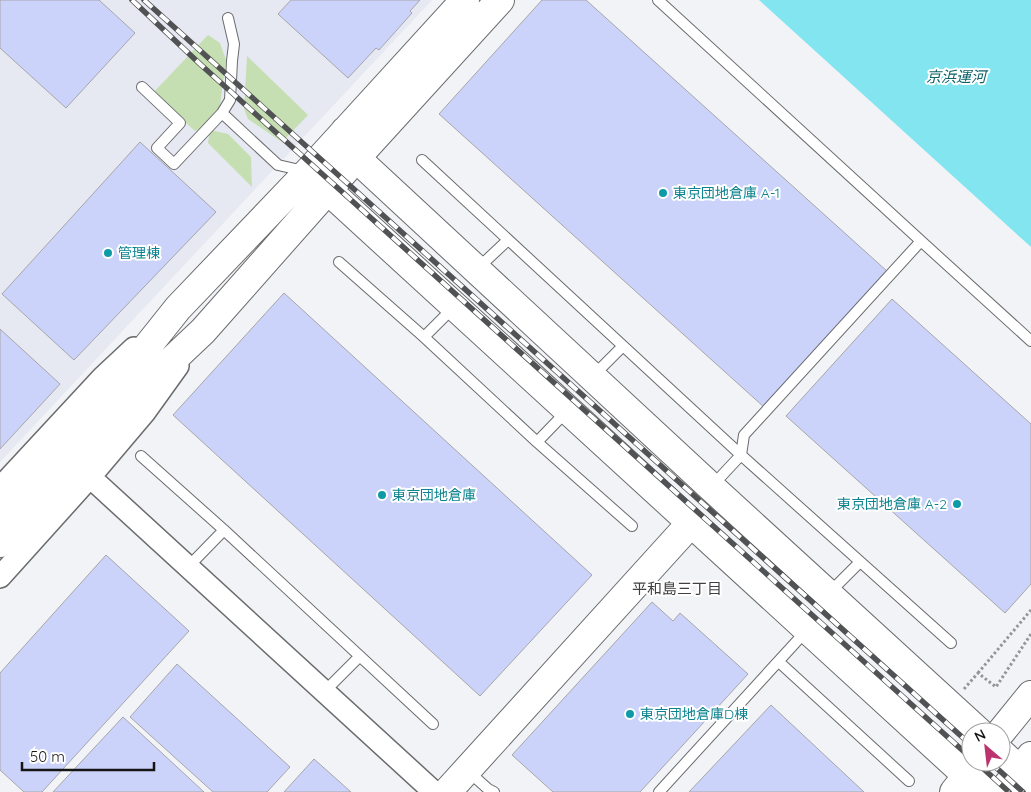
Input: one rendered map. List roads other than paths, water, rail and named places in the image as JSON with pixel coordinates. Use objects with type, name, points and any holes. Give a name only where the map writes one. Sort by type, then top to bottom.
[{"type":"street","points":[[0,577],[90,477],[145,412],[203,331],[317,181],[345,131],[465,0]]},
{"type":"street","points":[[0,488],[103,377],[317,181],[356,158],[500,0]]},
{"type":"street","points":[[345,131],[356,158],[968,722]]},
{"type":"street","points":[[317,181],[971,780]]},
{"type":"street","points":[[0,513],[115,387],[178,308]]},
{"type":"street","points":[[0,543],[132,398],[203,331]]},
{"type":"street","points":[[90,477],[434,792]]},
{"type":"street","points":[[447,792],[691,523]]},
{"type":"street","points":[[1009,722],[1029,695]]},
{"type":"street","points":[[1002,792],[1021,765]]},
{"type":"lane","points":[[658,0],[1031,341]]},
{"type":"lane","points":[[142,88],[180,123],[157,148],[174,164],[222,113],[230,100],[234,44],[228,18]]},
{"type":"lane","points":[[222,113],[278,165],[317,181]]},
{"type":"lane","points":[[422,160],[741,455],[951,643]]},
{"type":"lane","points":[[476,270],[508,240]]},
{"type":"lane","points":[[711,486],[741,455],[744,435],[921,241]]},
{"type":"lane","points":[[339,262],[632,526]]},
{"type":"lane","points":[[424,337],[454,306]]},
{"type":"lane","points":[[592,376],[623,346]]},
{"type":"lane","points":[[537,442],[568,411]]},
{"type":"lane","points":[[140,456],[224,530],[433,724]]},
{"type":"lane","points":[[188,567],[224,530]]},
{"type":"lane","points":[[828,593],[860,562]]},
{"type":"lane","points":[[659,792],[808,630]]},
{"type":"lane","points":[[325,691],[360,656]]},
{"type":"lane","points":[[779,662],[908,781]]},
{"type":"lane","points":[[467,770],[494,792]]},
{"type":"water","name":"京浜運河","points":[[759,0],[1031,0],[1031,247]]},
{"type":"railway","points":[[132,0],[200,64],[961,749]]},
{"type":"railway","points":[[144,0],[961,736]]},
{"type":"railway","points":[[987,772],[1009,792]]},
{"type":"railway","points":[[1001,772],[1023,792]]},
{"type":"place","name":"東京団地倉庫 A-1","points":[[663,193]]},
{"type":"place","name":"管理棟","points":[[108,253]]},
{"type":"place","name":"東京団地倉庫","points":[[382,495]]},
{"type":"place","name":"東京団地倉庫 A-2","points":[[957,504]]},
{"type":"place","name":"東京団地倉庫D棟","points":[[630,714]]},
{"type":"district","name":"平和島三丁目","points":[[677,588]]}]
